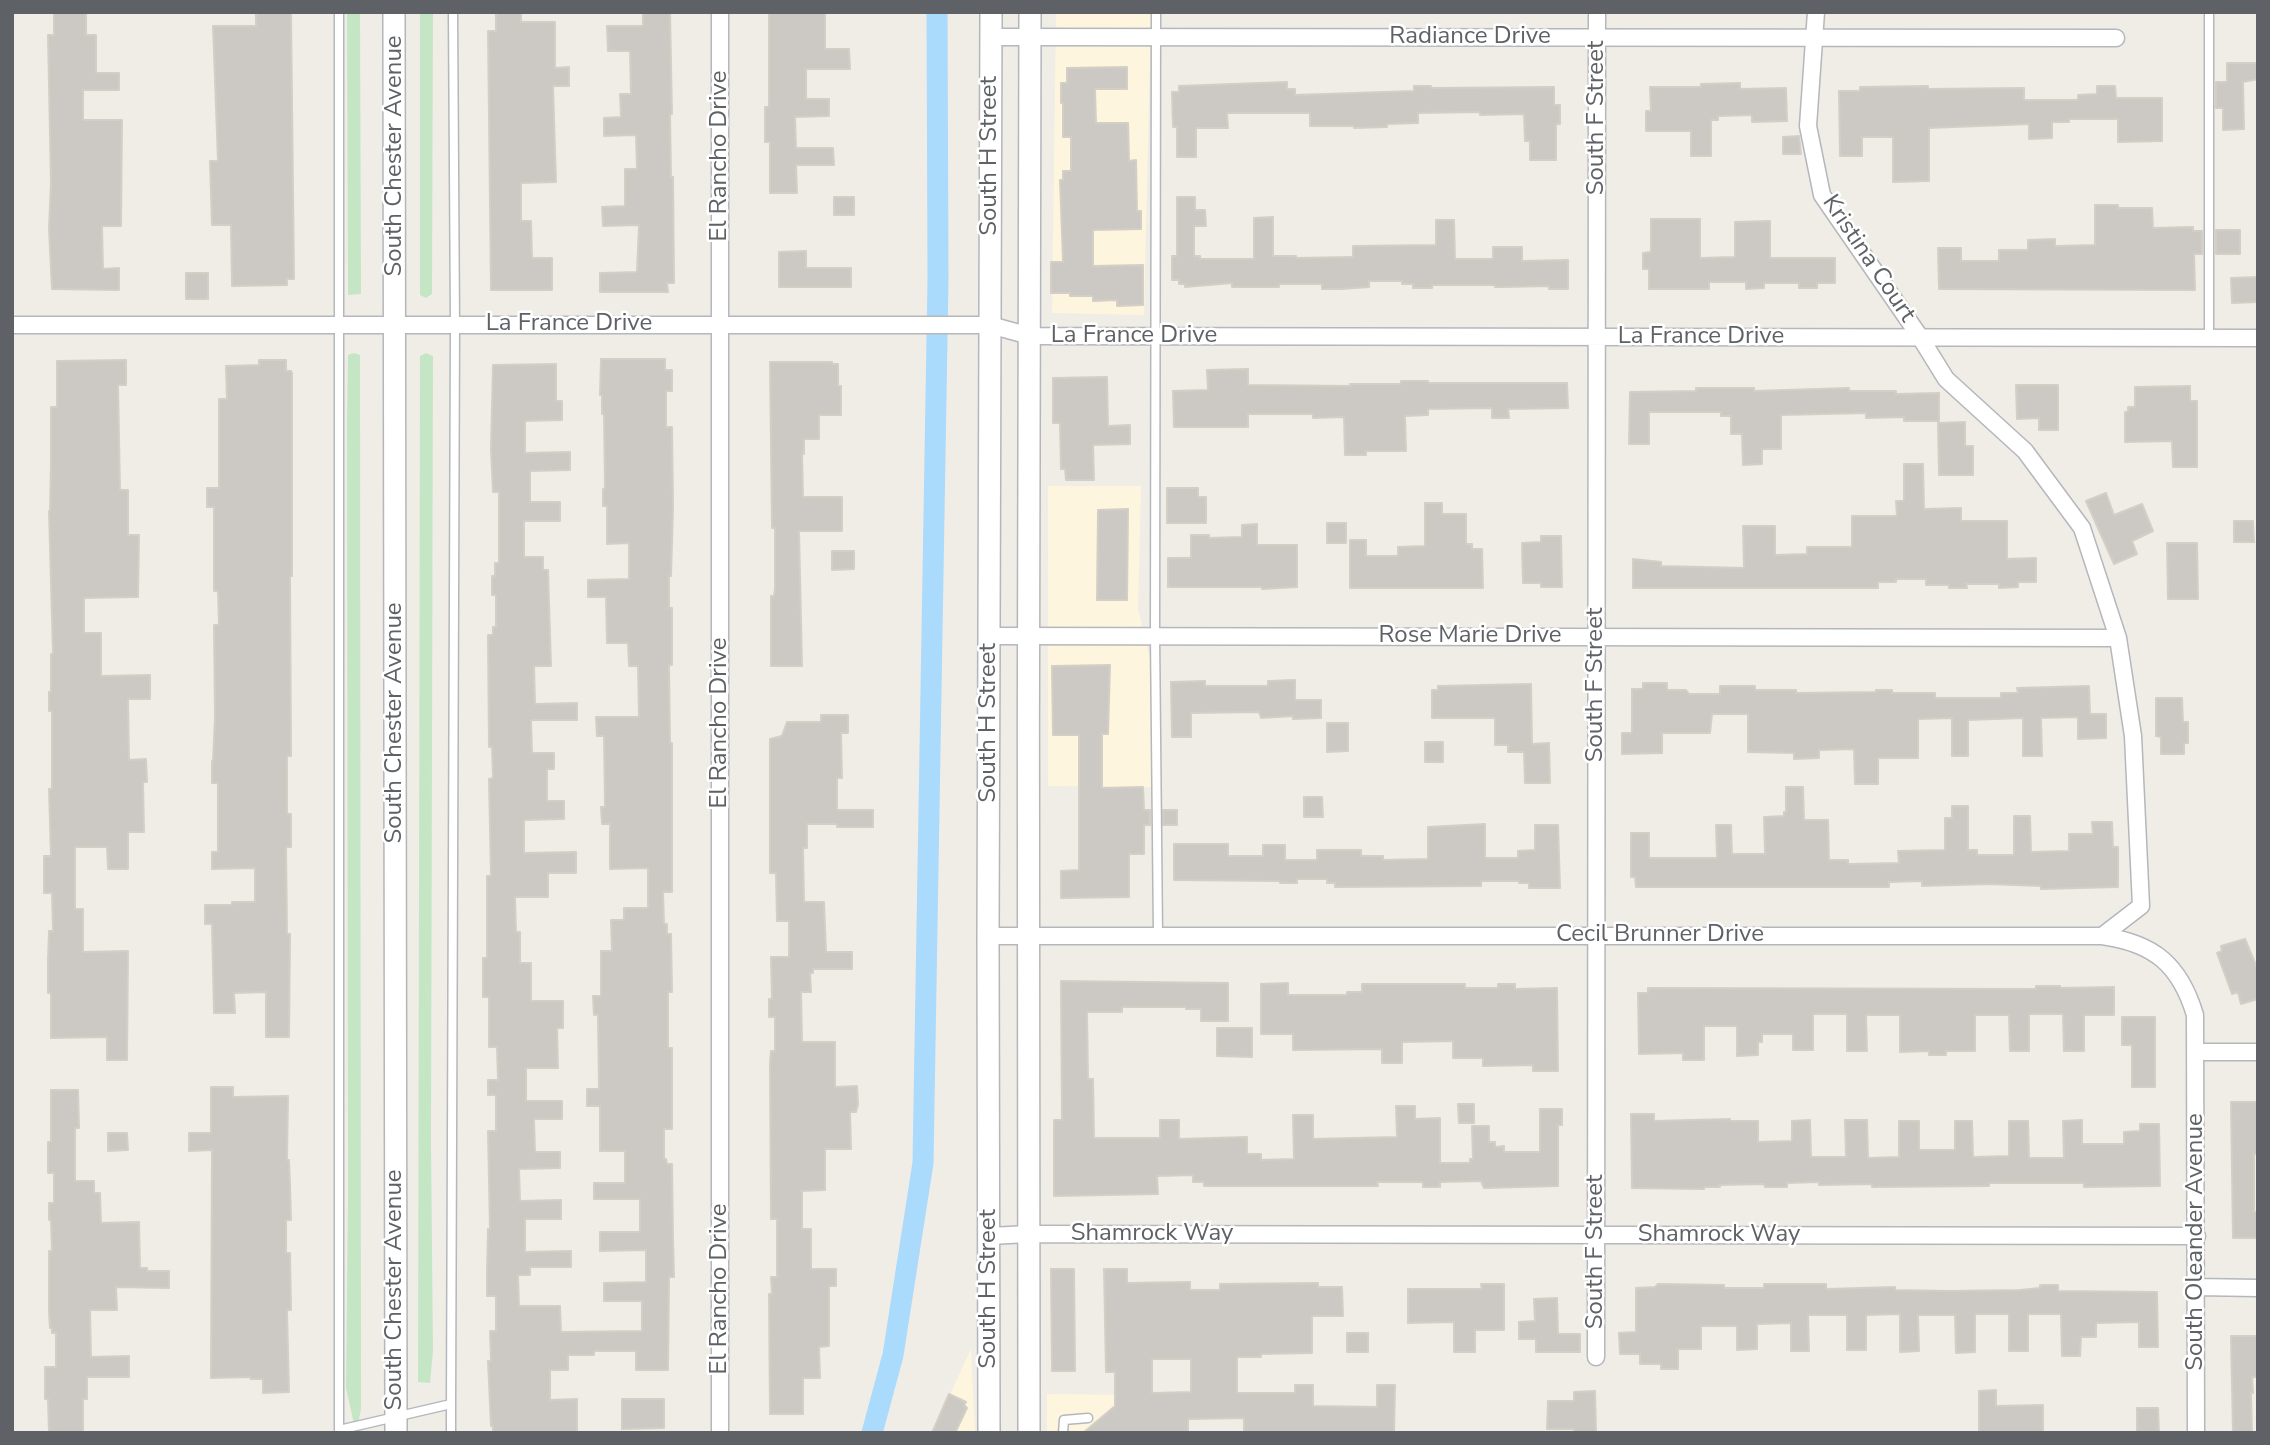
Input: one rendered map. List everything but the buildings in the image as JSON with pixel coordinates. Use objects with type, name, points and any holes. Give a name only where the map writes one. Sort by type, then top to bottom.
[{"type":"street","name":"South Chester Avenue","points":[[394,12],[396,1424]]},
{"type":"street","name":"El Rancho Drive","points":[[720,12],[720,1433]]},
{"type":"street","name":"South H Street","points":[[989,1433],[990,12]]},
{"type":"street","name":"South H Street","points":[[1029,1433],[1027,635],[1030,12]]},
{"type":"street","name":"South F Street","points":[[1596,1357],[1597,12]]},
{"type":"street","name":"Kristina Court","points":[[1816,12],[1808,125],[1822,195],[1920,337]]},
{"type":"street","name":"Radiance Drive","points":[[991,37],[2116,38]]},
{"type":"street","name":"La France Drive","points":[[12,325],[918,324],[989,326],[1030,336],[2258,338]]},
{"type":"street","points":[[1920,337],[1946,379],[2025,451],[2082,528],[2118,638],[2133,736],[2141,906],[2102,936]]},
{"type":"street","name":"Rose Marie Drive","points":[[989,636],[2118,638]]},
{"type":"street","name":"Cecil Brunner Drive","points":[[988,936],[2102,936],[2141,945],[2161,957],[2176,972],[2188,991],[2195,1015],[2197,1052]]},
{"type":"street","points":[[2197,1052],[2258,1052]]},
{"type":"street","name":"South Oleander Avenue","points":[[2196,1433],[2197,1052]]},
{"type":"street","name":"Shamrock Way","points":[[990,1236],[2197,1236]]},
{"type":"street","points":[[2196,1287],[2258,1288]]},
{"type":"lane","points":[[339,12],[339,1432],[396,1424],[451,1404]]},
{"type":"lane","points":[[451,1433],[455,324],[453,12]]},
{"type":"lane","points":[[1156,12],[1155,635],[1158,935]]},
{"type":"lane","points":[[2209,12],[2209,338]]},
{"type":"lane","points":[[1063,1433],[1064,1420],[1088,1418]]},
{"type":"shaded area","points":[[1056,12],[1151,12],[1144,315],[1052,313]]},
{"type":"shaded area","points":[[1048,486],[1141,486],[1138,609],[1151,662],[1151,787],[1048,786]]},
{"type":"shaded area","points":[[971,1349],[975,1433],[932,1433]]},
{"type":"shaded area","points":[[1047,1394],[1138,1395],[1138,1433],[1047,1433]]},
{"type":"green space","points":[[347,12],[360,12],[361,294],[348,295]]},
{"type":"green space","points":[[420,12],[433,12],[432,294],[426,298],[420,295]]},
{"type":"green space","points":[[426,353],[433,356],[433,1351],[430,1383],[418,1382],[420,356]]},
{"type":"green space","points":[[348,355],[360,355],[361,1409],[358,1424],[354,1424],[346,1388],[347,420]]},
{"type":"waterway","points":[[872,1433],[893,1355],[923,1163],[938,279],[937,12]]}]
